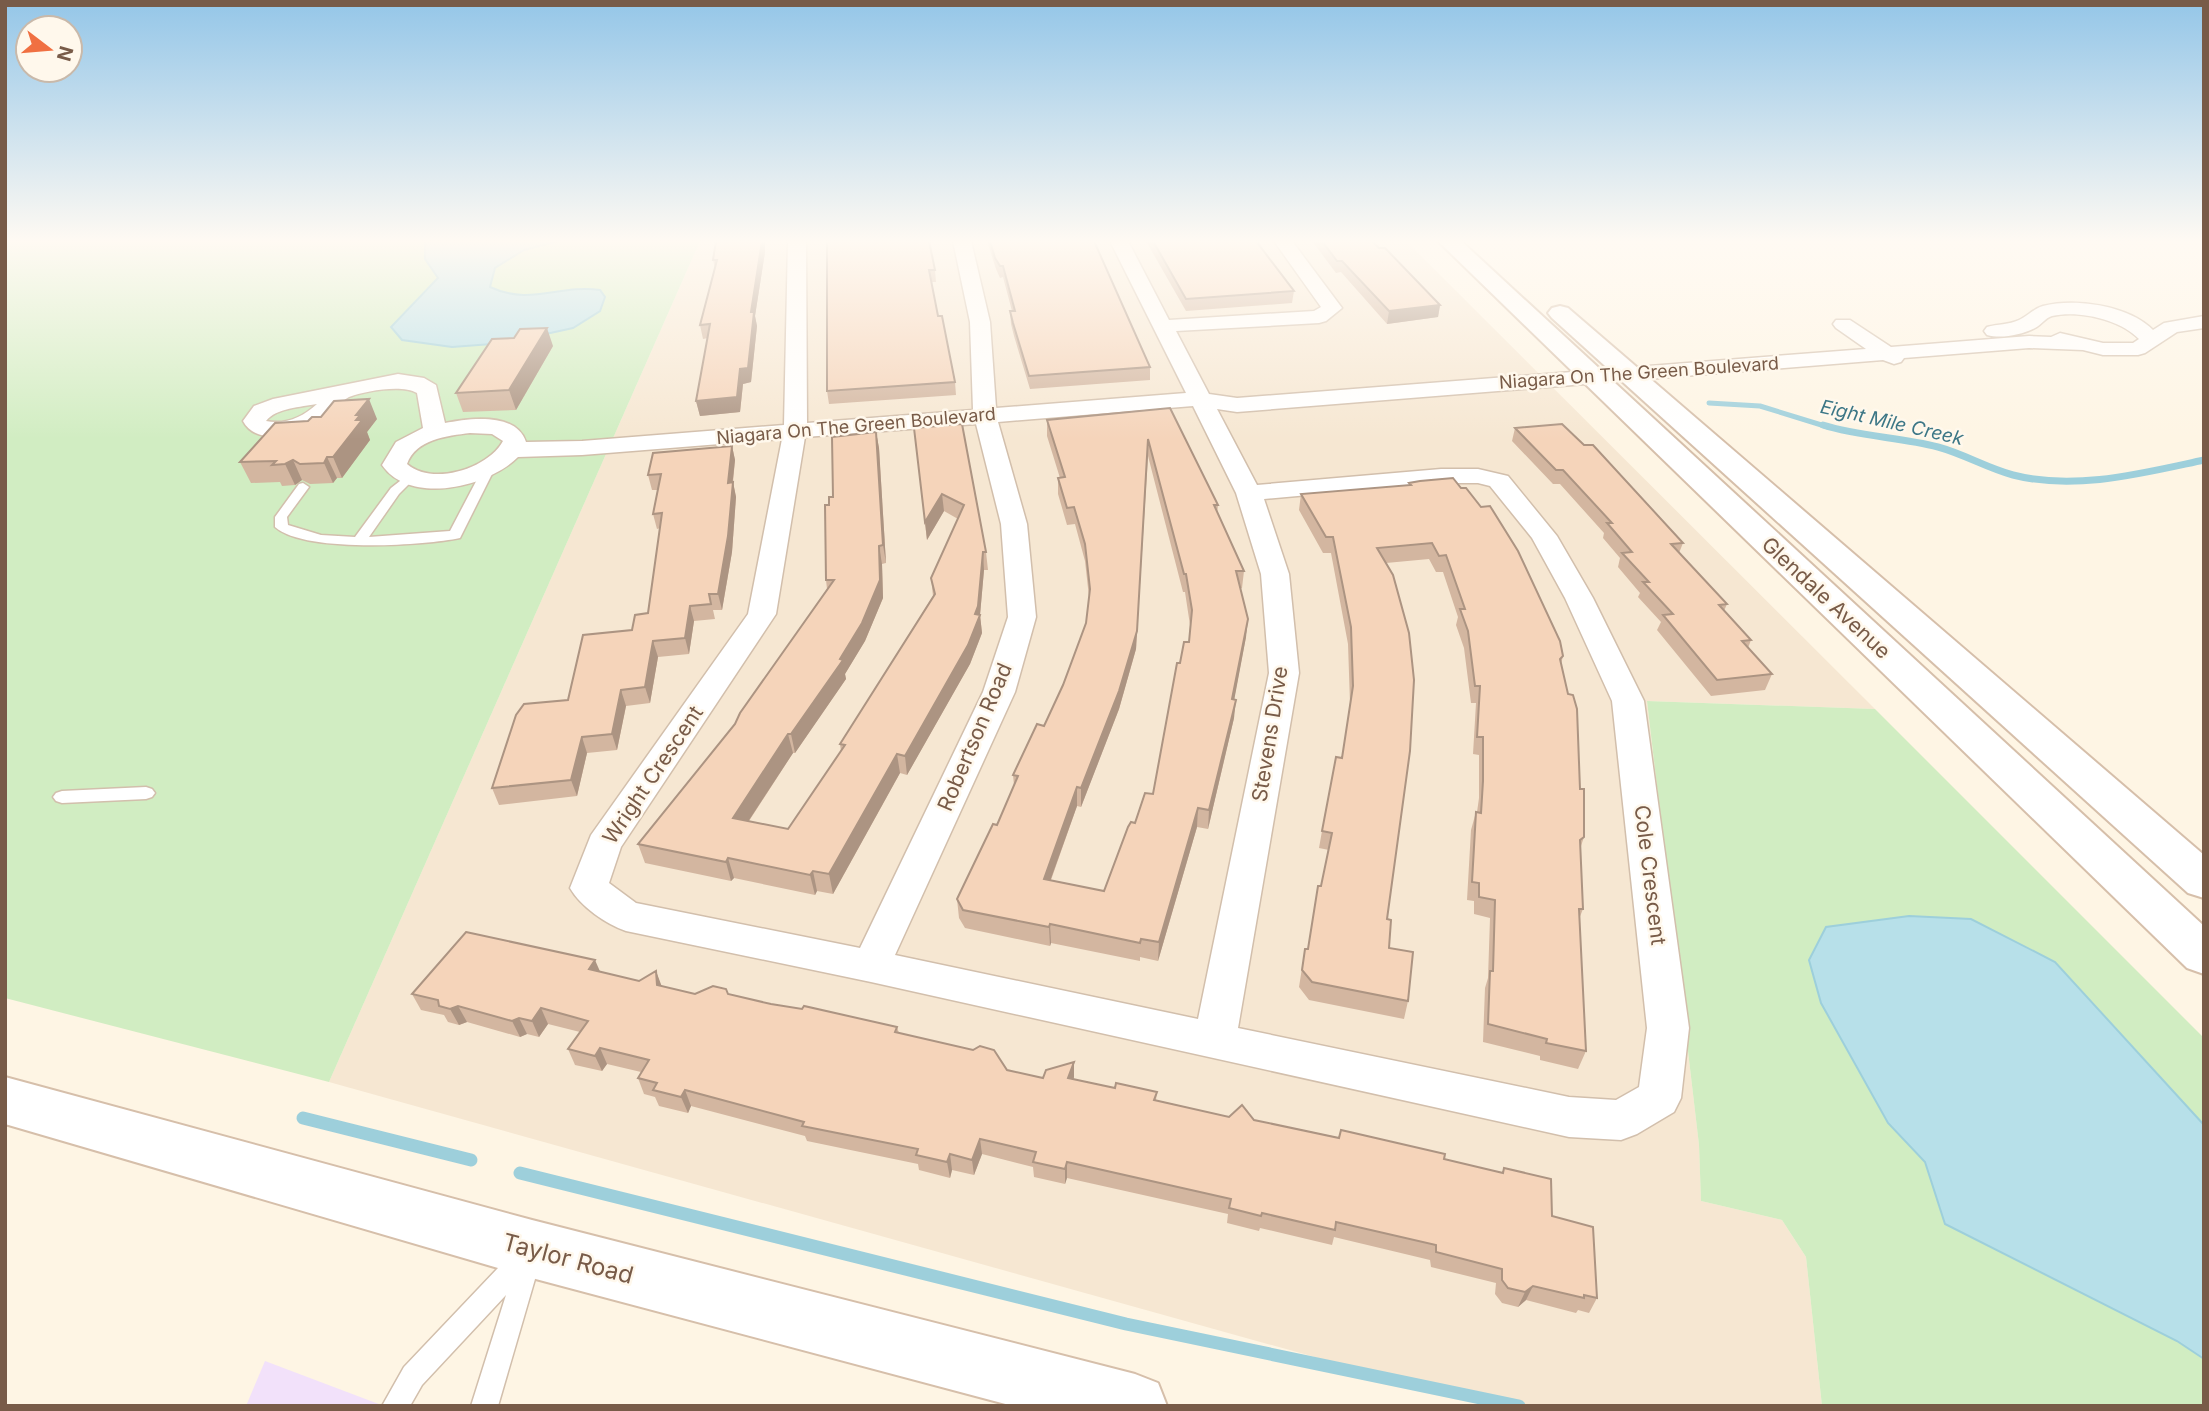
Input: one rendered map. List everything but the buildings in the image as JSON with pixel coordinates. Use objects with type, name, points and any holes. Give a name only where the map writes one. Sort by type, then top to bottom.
[{"type":"main road","name":"Glendale Avenue","points":[[1528,307],[2204,881]]},
{"type":"main road","name":"Glendale Avenue","points":[[1552,307],[1603,368],[2204,955]]},
{"type":"main road","name":"Taylor Road","points":[[5,1100],[532,1250],[1135,1406]]},
{"type":"street","name":"Wright Crescent","points":[[797,307],[796,430],[762,614],[604,844],[589,888],[626,916],[1215,1040]]},
{"type":"street","name":"Robertson Road","points":[[871,966],[999,692],[1022,617],[1014,524],[985,415],[980,322],[977,307]]},
{"type":"street","name":"Stevens Drive","points":[[1153,307],[1198,399],[1250,493],[1275,574],[1284,673],[1215,1040]]},
{"type":"street","points":[[1163,326],[1319,317],[1331,307]]},
{"type":"street","name":"Niagara On The Green Boulevard","points":[[513,450],[582,448],[1198,399],[1237,405],[1868,341],[2006,330],[2034,321],[2037,314],[2046,311],[2098,313]]},
{"type":"street","points":[[2098,313],[2152,318],[2204,316]]},
{"type":"street","points":[[2098,313],[2135,325],[2150,339]]},
{"type":"street","points":[[2034,321],[2048,333],[2080,345],[2122,350],[2148,345],[2150,339],[2171,327],[2204,322]]},
{"type":"street","points":[[1843,324],[1912,369]]},
{"type":"street","name":"Niagara On The Green Boulevard","points":[[1603,368],[1888,354],[2029,342],[2080,345]]},
{"type":"street","points":[[339,393],[381,382],[416,383],[428,390],[435,432]]},
{"type":"street","points":[[470,426],[501,429],[511,434],[515,441],[513,450],[489,468],[447,480],[409,478],[398,473],[394,465],[395,457],[416,440],[435,432],[470,426]]},
{"type":"street","name":"Cole Crescent","points":[[1215,1040],[1569,1117],[1621,1120],[1660,1098],[1668,1028],[1628,701],[1579,598],[1544,536],[1499,481],[1478,476],[1441,476],[1250,493]]},
{"type":"lane","points":[[303,487],[281,517],[282,527],[292,532],[334,541],[455,535],[489,468]]},
{"type":"lane","points":[[360,540],[395,491],[409,478]]},
{"type":"lane","points":[[62,797],[146,793]]},
{"type":"lane","points":[[395,1406],[413,1376],[532,1250]]},
{"type":"lane","points":[[484,1406],[532,1250]]},
{"type":"shaded area","points":[[671,307],[1472,307],[1875,709],[1647,701],[1699,1145],[1701,1201],[1782,1220],[1806,1257],[1822,1406],[1490,1406],[329,1082]]},
{"type":"shaded area","points":[[265,1361],[384,1406],[246,1406]]},
{"type":"green space","points":[[5,307],[671,307],[329,1082],[5,998]]},
{"type":"green space","points":[[1647,701],[1875,709],[2204,1038],[2204,1406],[1822,1406],[1806,1257],[1782,1220],[1701,1201],[1699,1145]]},
{"type":"water","points":[[410,307],[601,307],[600,311],[573,328],[505,343],[452,347],[402,340],[391,327]]},
{"type":"water","points":[[1909,916],[1971,919],[2055,962],[2204,1125],[2204,1359],[2177,1341],[1945,1224],[1925,1162],[1888,1123],[1821,1003],[1809,960],[1826,927]]},
{"type":"waterway","name":"Eight Mile Creek","points":[[1709,403],[1760,406],[1828,427]]},
{"type":"waterway","name":"Eight Mile Creek","points":[[1823,425],[1938,447],[2003,472],[2037,479],[2085,481],[2204,460]]},
{"type":"waterway","points":[[303,1118],[471,1160]]},
{"type":"waterway","points":[[520,1173],[1126,1324],[1519,1406]]}]
